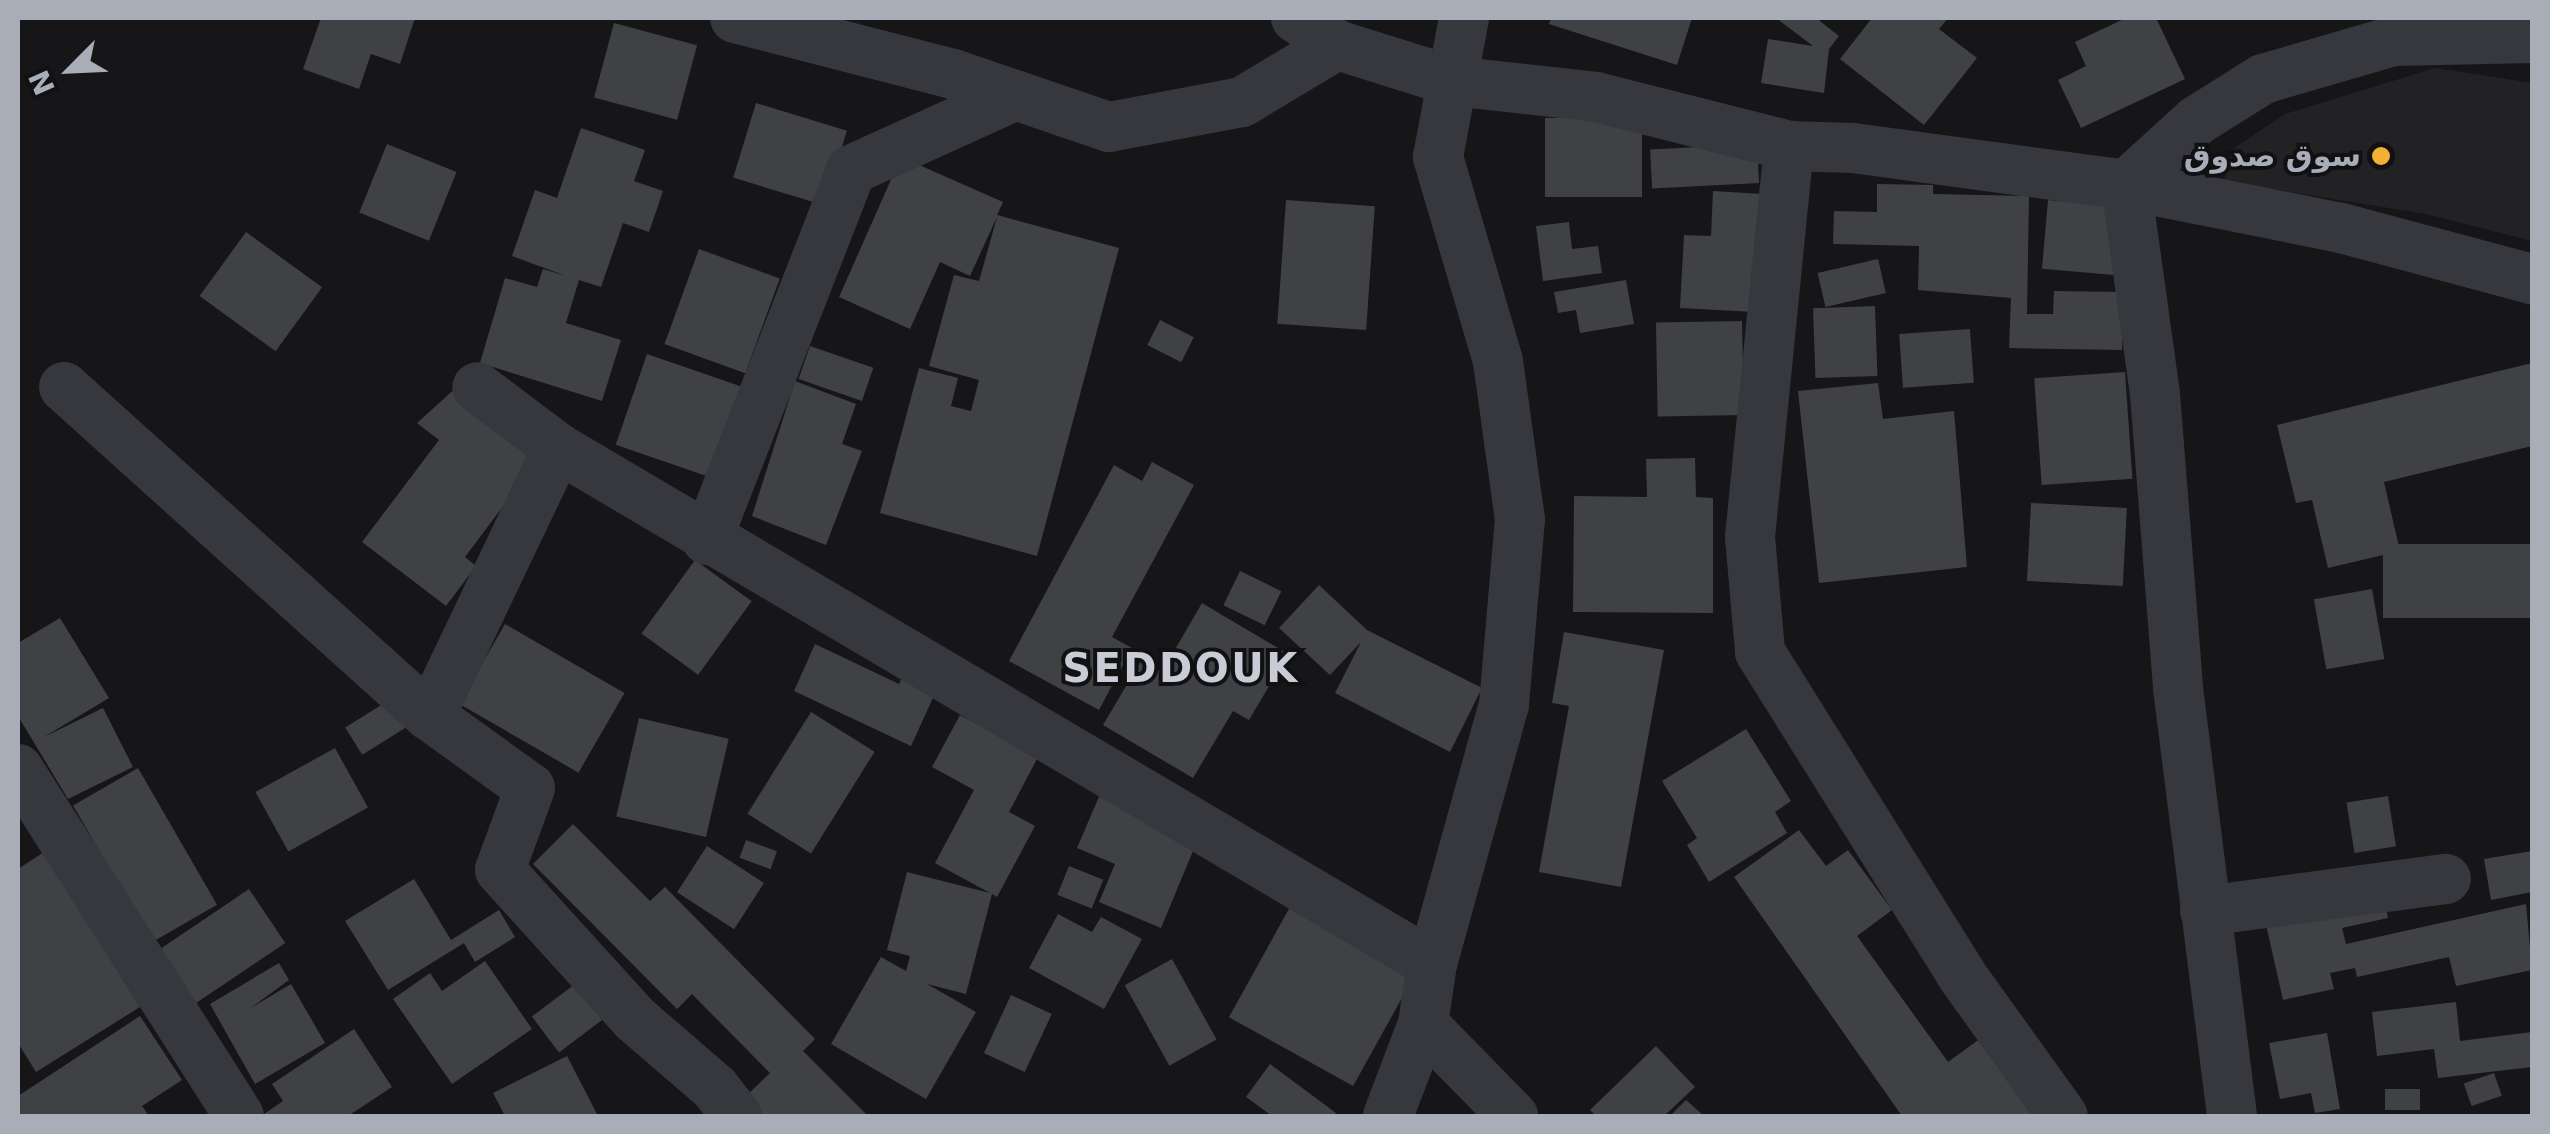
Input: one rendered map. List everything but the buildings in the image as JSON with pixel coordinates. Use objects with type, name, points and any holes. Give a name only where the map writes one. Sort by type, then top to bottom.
[{"type":"street","points":[[1296,18],[1336,45],[1452,81],[1596,97],[1789,146],[1853,148],[2126,185],[2341,228],[2532,279]]},
{"type":"street","points":[[1388,1116],[1423,1024],[1432,964],[1504,706],[1520,520],[1498,361],[1438,158],[1464,18]]},
{"type":"street","points":[[763,21],[1016,95],[1109,127],[1242,102],[1336,45]]},
{"type":"street","points":[[2126,185],[2196,121],[2263,79],[2394,41],[2532,38]]},
{"type":"street","points":[[707,540],[851,170],[1016,95]]},
{"type":"street","points":[[1789,146],[1750,537],[1760,652],[1962,977],[2062,1116]]},
{"type":"street","points":[[2126,185],[2155,394],[2178,688],[2232,1116]]},
{"type":"street","points":[[64,387],[430,716],[530,788],[500,870],[528,906],[737,1116]]},
{"type":"street","points":[[477,387],[558,448],[707,540],[1146,790],[1432,964]]},
{"type":"street","points":[[430,716],[558,448]]},
{"type":"street","points":[[18,769],[239,1116]]},
{"type":"street","points":[[2205,911],[2446,879]]},
{"type":"street","points":[[1423,1024],[1513,1116]]},
{"type":"shaded area","name":"سوق صدوق","points":[[2435,68],[2532,83],[2532,241],[2426,214],[2224,181],[2233,149],[2285,114]]},
{"type":"place","name":"سوق صدوق","points":[[2381,156]]},
{"type":"district","name":"SEDDOUK","points":[[1181,668]]}]
